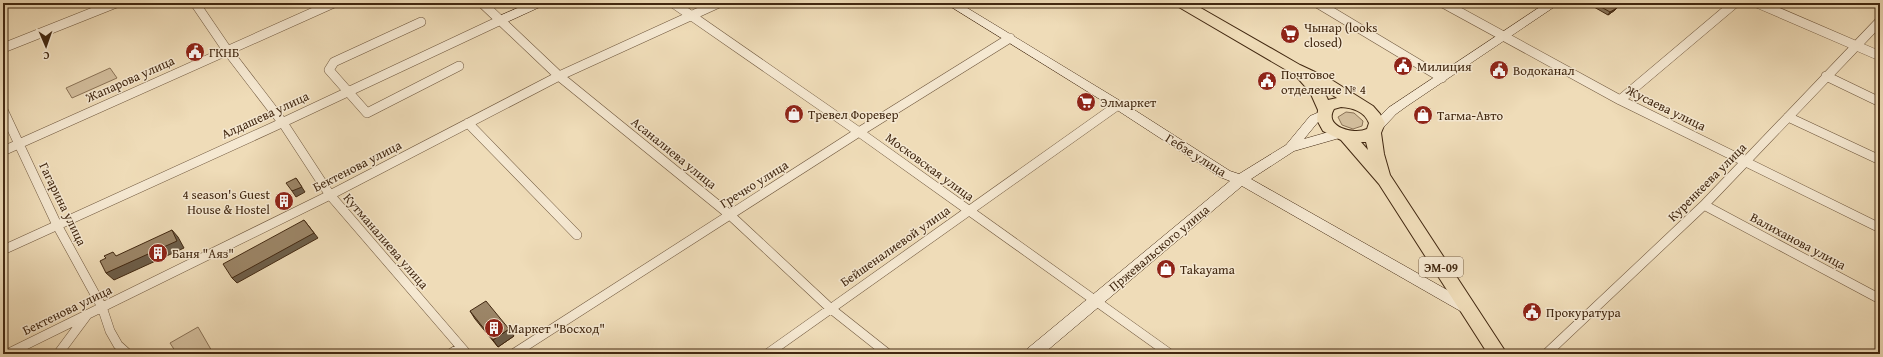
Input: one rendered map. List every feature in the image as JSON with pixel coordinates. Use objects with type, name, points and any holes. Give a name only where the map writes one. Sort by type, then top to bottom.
[{"type":"highway","name":"ЭМ-09","points":[[1182,3],[1295,68],[1325,83],[1364,107],[1375,118],[1376,154],[1385,180]]},
{"type":"highway","name":"ЭМ-09","points":[[1295,68],[1316,89],[1328,126],[1343,136],[1385,180],[1498,354]]},
{"type":"highway","points":[[1324,112],[1329,105],[1341,102],[1364,107]]},
{"type":"highway","points":[[1343,136],[1363,138],[1375,130]]},
{"type":"main road","name":"Алдашева улица","points":[[501,20],[538,3]]},
{"type":"main road","name":"Гебзе улица","points":[[951,3],[1118,105],[1225,174],[1241,179],[1468,308]]},
{"type":"main road","points":[[1375,130],[1392,111],[1554,3]]},
{"type":"main road","points":[[1364,107],[1392,111]]},
{"type":"main road","name":"Пржевальского улица","points":[[1032,354],[1241,179],[1290,148],[1314,119],[1324,112]]},
{"type":"main road","name":"Пржевальского улица","points":[[1290,148],[1343,136]]},
{"type":"street","points":[[3,48],[116,3]]},
{"type":"street","name":"Кутманалиева улица","points":[[195,3],[227,50],[283,123],[330,195],[464,351]]},
{"type":"street","name":"Жапарова улица","points":[[3,151],[334,3]]},
{"type":"street","name":"Асаналиева улица","points":[[482,3],[559,76],[730,215],[830,308],[888,354]]},
{"type":"street","name":"Московская улица","points":[[673,3],[690,17],[859,132],[1095,302],[1170,354]]},
{"type":"street","name":"Бектенова улица","points":[[7,354],[330,195],[559,76],[719,3]]},
{"type":"street","points":[[1317,3],[1442,78]]},
{"type":"street","name":"Жусаева улица","points":[[1443,3],[1620,100],[1880,228]]},
{"type":"street","points":[[1620,100],[1735,3]]},
{"type":"street","points":[[1757,3],[1880,56]]},
{"type":"street","name":"Алдашева улица","points":[[3,250],[56,224],[283,123],[501,20]]},
{"type":"street","name":"Куренкеева улица","points":[[1546,354],[1704,206],[1826,76],[1880,21]]},
{"type":"street","points":[[421,22],[330,65],[329,70],[367,113],[460,66]]},
{"type":"street","name":"Гречко улица","points":[[513,354],[859,132],[1010,38]]},
{"type":"street","points":[[1826,76],[1880,102]]},
{"type":"street","name":"Бейшеналиевой улица","points":[[767,354],[1118,105]]},
{"type":"street","name":"Гагарина улица","points":[[3,110],[56,224],[102,307],[110,331],[118,345],[128,354]]},
{"type":"street","points":[[1788,117],[1880,160]]},
{"type":"street","points":[[468,123],[577,235]]},
{"type":"street","name":"Валиханова улица","points":[[1704,206],[1880,299]]},
{"type":"street","points":[[58,354],[88,314]]},
{"type":"street","points":[[450,354],[464,351]]},
{"type":"shaded area","points":[[110,68],[117,78],[72,98],[66,88]]},
{"type":"shaded area","points":[[1346,112],[1354,113],[1363,121],[1362,126],[1353,129],[1342,125],[1338,117]]},
{"type":"shaded area","points":[[198,327],[213,353],[177,354],[170,343]]},
{"type":"building","points":[[1594,3],[1609,3],[1617,8],[1610,12]]},
{"type":"building","points":[[296,178],[302,187],[292,191],[286,183]]},
{"type":"building","points":[[304,220],[314,233],[232,278],[223,264]]},
{"type":"building","points":[[172,230],[177,241],[106,273],[100,261],[106,258],[104,256],[113,252],[116,256]]},
{"type":"building","name":"Маркет \"Восход\"","points":[[486,301],[509,329],[493,340],[470,311]]},
{"type":"place","name":"Чынар (looks closed)","points":[[1290,34]]},
{"type":"place","name":"ГКНБ","points":[[195,52]]},
{"type":"place","name":"Милиция","points":[[1403,66]]},
{"type":"place","name":"Водоканал","points":[[1499,70]]},
{"type":"place","name":"Почтовое отделение № 4","points":[[1267,81]]},
{"type":"place","name":"Элмаркет","points":[[1086,102]]},
{"type":"place","name":"Тревел Форевер","points":[[794,114]]},
{"type":"place","name":"Тагма-Авто","points":[[1423,115]]},
{"type":"place","name":"4 season's Guest House & Hostel","points":[[284,201]]},
{"type":"place","name":"Баня \"Аяз\"","points":[[158,253]]},
{"type":"place","name":"Takayama","points":[[1166,269]]},
{"type":"place","name":"Прокуратура","points":[[1532,312]]},
{"type":"place","name":"Маркет \"Восход\"","points":[[494,328]]}]
